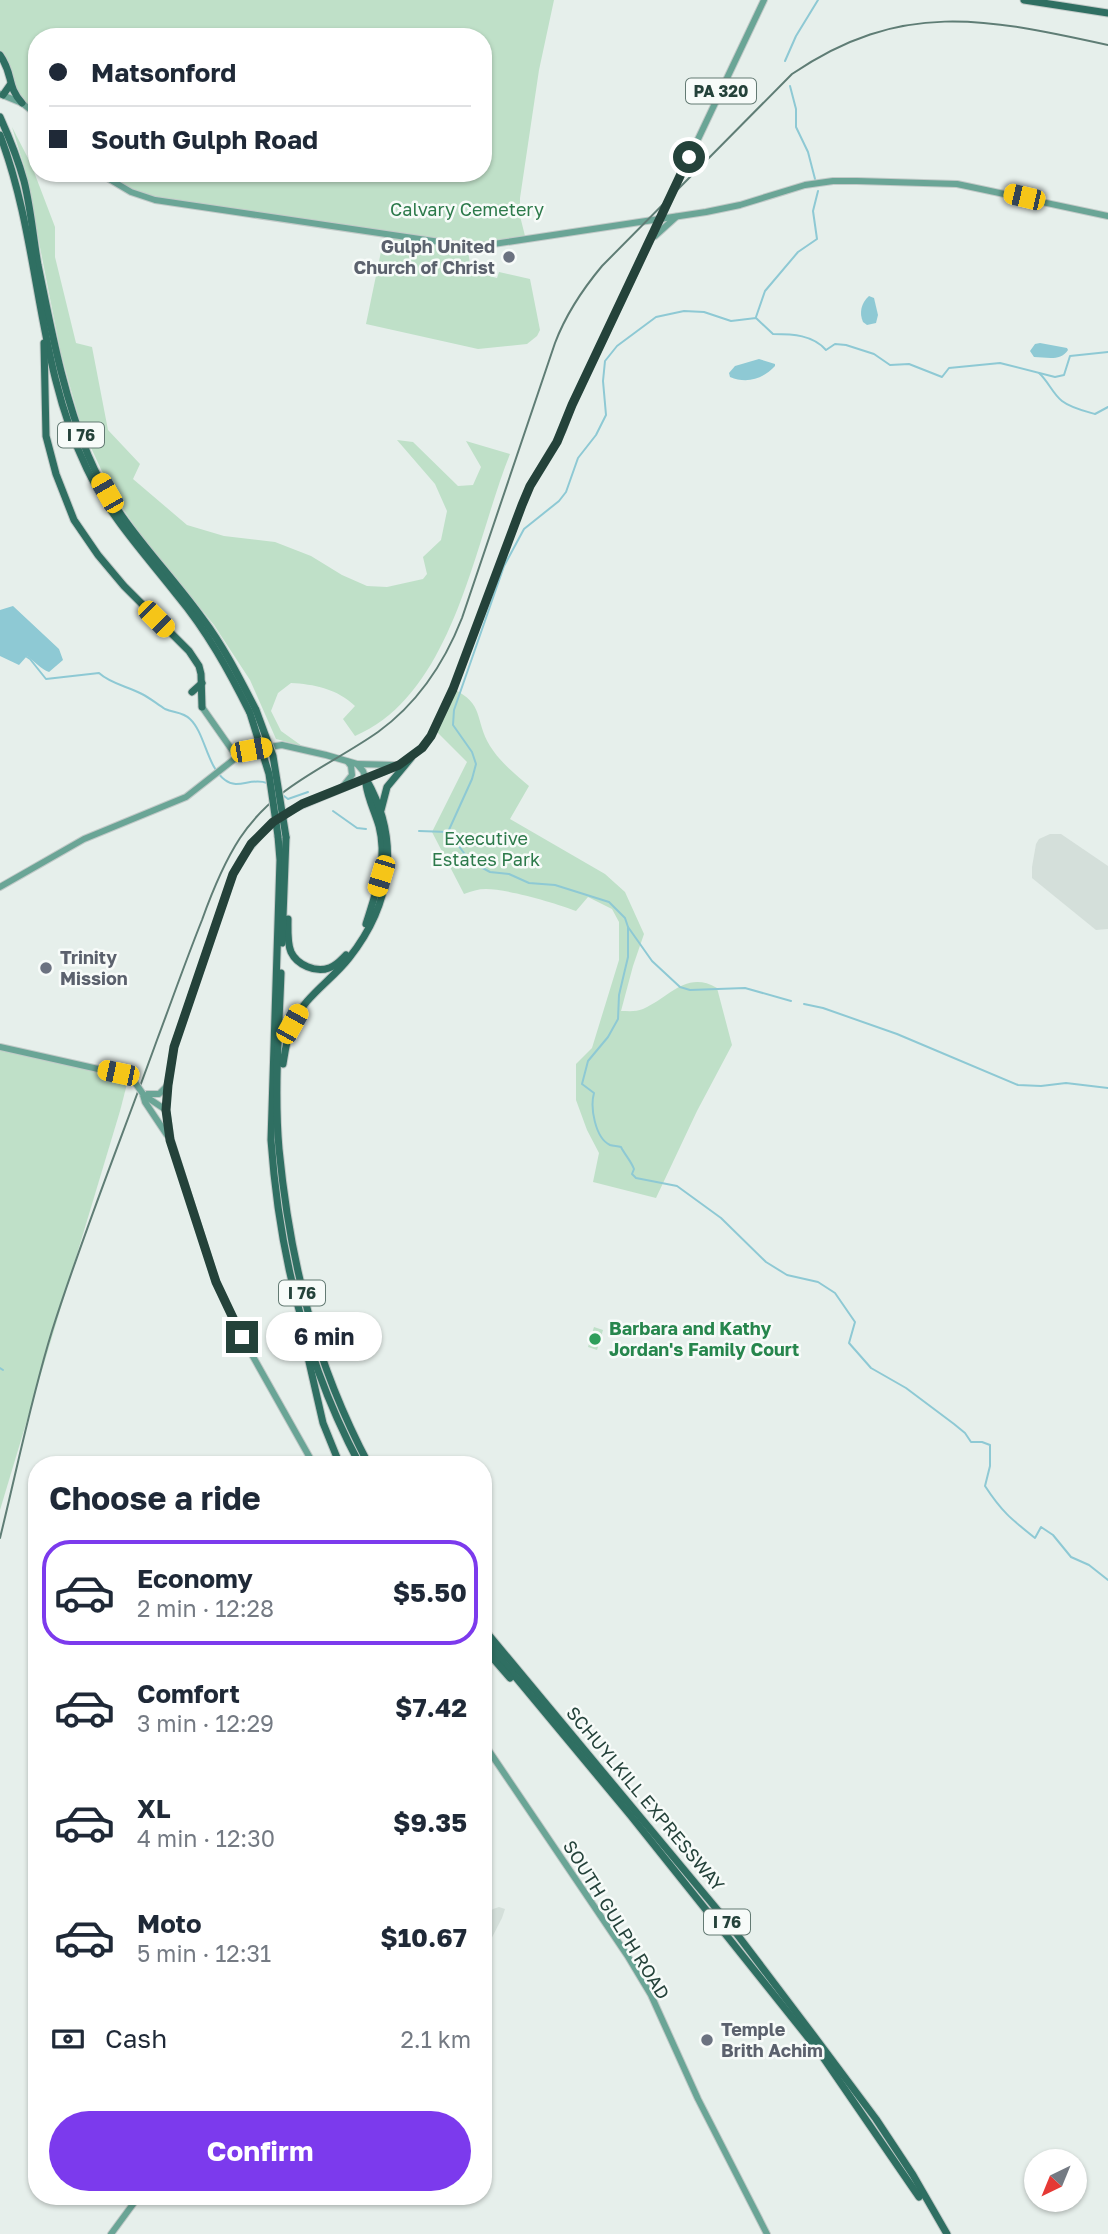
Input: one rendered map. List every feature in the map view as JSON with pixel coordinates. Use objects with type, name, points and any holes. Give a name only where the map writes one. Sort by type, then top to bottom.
[{"type":"highway","points":[[1024,0],[1108,13]]},
{"type":"highway","points":[[0,55],[9,70],[13,93],[22,103]]},
{"type":"highway","points":[[1,94],[10,85]]},
{"type":"highway","name":"I 76","points":[[0,117],[24,182],[38,265],[64,381],[91,461],[134,535],[204,620],[235,668],[253,712],[270,774],[282,836],[286,880],[278,1110],[279,1147],[290,1234],[312,1331],[334,1393],[365,1456]]},
{"type":"highway","name":"I 76","points":[[0,135],[16,179],[44,332],[64,410],[92,478],[134,545],[178,596],[215,648],[253,712]]},
{"type":"highway","points":[[44,332],[46,436],[56,474],[74,520],[124,586],[189,651],[199,666],[202,707]]},
{"type":"highway","points":[[192,692],[202,683]]},
{"type":"highway","points":[[381,814],[387,787],[411,758]]},
{"type":"highway","points":[[278,1110],[282,1070],[292,1024],[299,1011],[349,959],[367,932],[387,879],[389,846],[381,814],[366,779]]},
{"type":"highway","points":[[286,880],[288,934],[293,956],[311,968],[332,968],[365,929],[381,876],[383,848],[379,826],[367,793],[366,779]]},
{"type":"highway","name":"I 76","points":[[282,836],[271,1140],[290,1279],[304,1332],[327,1396],[356,1456]]},
{"type":"highway","points":[[304,1332],[310,1372],[323,1423],[336,1456]]},
{"type":"highway","name":"SCHUYLKILL EXPRESSWAY","points":[[492,1639],[722,1916],[808,2028],[882,2127],[947,2234]]},
{"type":"highway","name":"SCHUYLKILL EXPRESSWAY","points":[[492,1649],[631,1816],[818,2050],[916,2192],[941,2234]]},
{"type":"highway","points":[[492,1658],[540,1714],[550,1720]]},
{"type":"main road","name":"PA 320","points":[[366,779],[411,758],[435,730],[530,486],[562,430],[764,0]]},
{"type":"main road","points":[[1,94],[28,108]]},
{"type":"main road","points":[[114,182],[131,192],[155,200],[474,247],[740,205],[795,187],[833,181],[957,184],[1108,216]]},
{"type":"main road","points":[[649,242],[677,216]]},
{"type":"main road","points":[[202,707],[237,757]]},
{"type":"main road","points":[[0,887],[84,839],[180,800],[237,757],[251,750],[282,745],[357,764],[399,765]]},
{"type":"main road","points":[[338,790],[352,775],[351,766],[346,761]]},
{"type":"main road","points":[[309,1456],[242,1337],[216,1282],[170,1140],[166,1110],[174,1047],[233,874],[246,852],[273,822],[302,804],[366,779],[357,764]]},
{"type":"main road","points":[[0,1047],[125,1075],[134,1081],[170,1140]]},
{"type":"main road","points":[[143,1095],[159,1094],[168,1085]]},
{"type":"main road","points":[[143,1095],[166,1110]]},
{"type":"main road","points":[[150,1108],[166,1110]]},
{"type":"main road","name":"SOUTH GULPH ROAD","points":[[492,1755],[650,1995],[698,2099],[767,2234]]},
{"type":"main road","points":[[111,2234],[132,2205]]},
{"type":"shaded area","points":[[1050,834],[1061,834],[1108,866],[1108,929],[1096,930],[1032,878],[1036,844],[1039,839]]},
{"type":"shaded area","points":[[505,1909],[492,1937],[492,1910]]},
{"type":"green space","name":"Calvary Cemetery","points":[[0,0],[554,0],[539,70],[520,198],[520,216],[526,240],[487,247],[143,197],[116,182],[492,182],[492,28],[28,28],[28,108],[22,103],[0,55]]},
{"type":"green space","points":[[12,127],[28,158],[28,182],[38,182],[55,227],[55,257],[76,343],[92,347],[108,430],[140,464],[133,479],[187,525],[224,536],[275,542],[311,556],[342,575],[367,586],[387,587],[423,579],[427,574],[423,557],[441,540],[447,511],[435,484],[397,440],[413,442],[458,486],[473,485],[481,467],[466,441],[510,454],[456,613],[438,652],[416,687],[389,715],[355,736],[343,719],[355,706],[348,700],[325,688],[291,683],[278,693],[271,711],[281,731],[302,746],[276,739],[250,680],[214,625],[140,534],[111,491],[81,426],[61,354],[24,166]]},
{"type":"green space","points":[[384,237],[468,250],[471,271],[497,278],[499,272],[530,279],[540,330],[537,336],[527,344],[478,349],[366,324]]},
{"type":"green space","name":"Executive Estates Park","points":[[453,689],[470,700],[494,752],[529,786],[510,819],[605,874],[625,892],[644,934],[621,1011],[643,1009],[687,984],[706,983],[717,988],[732,1045],[656,1198],[593,1182],[599,1153],[576,1100],[576,1064],[592,1048],[619,960],[619,922],[612,909],[588,897],[576,911],[506,891],[480,889],[464,894],[432,832],[467,762],[435,730]]},
{"type":"green space","points":[[0,1048],[128,1080],[0,1510]]},
{"type":"green space","name":"Barbara and Kathy Jordan's Family Court","points":[[594,1327],[603,1330],[597,1350],[588,1347]]},
{"type":"water","points":[[869,296],[874,298],[878,315],[876,323],[867,325],[863,322],[861,312]]},
{"type":"water","points":[[1035,344],[1068,350],[1057,357],[1034,357],[1030,351]]},
{"type":"water","points":[[759,359],[775,366],[754,379],[730,377],[729,373],[735,366]]},
{"type":"water","points":[[13,606],[59,649],[63,660],[49,672],[27,656],[19,665],[0,656],[0,610]]},
{"type":"waterway","points":[[785,61],[796,36],[818,0]]},
{"type":"waterway","points":[[790,86],[796,109],[796,127],[808,152],[815,179]]},
{"type":"waterway","points":[[756,317],[765,291],[798,252],[817,239],[813,211],[818,191]]},
{"type":"waterway","points":[[419,831],[448,832],[472,779],[476,764],[472,752],[453,725],[454,710],[504,566],[524,529],[559,501],[566,492],[578,458],[596,435],[606,415],[603,381],[605,361],[617,346],[656,317],[684,311],[704,312],[731,321],[756,318],[773,334],[809,338],[826,350],[835,344],[846,345],[874,354],[890,365],[909,364],[942,377],[949,368],[1000,363],[1055,377],[1064,375],[1070,356],[1108,352]]},
{"type":"waterway","points":[[1039,373],[1069,406],[1095,414],[1108,407]]},
{"type":"waterway","points":[[24,655],[46,679],[99,673],[165,709],[184,715],[195,725],[214,767],[225,780],[235,784],[256,781],[267,783]]},
{"type":"waterway","points":[[284,796],[288,799],[308,792]]},
{"type":"waterway","points":[[333,811],[357,828],[366,829]]},
{"type":"waterway","points":[[449,833],[470,861],[490,872],[509,874],[529,883],[555,885],[609,902],[625,918],[628,927],[652,961],[680,987],[690,990],[745,988],[791,1001]]},
{"type":"waterway","points":[[628,927],[628,957],[619,995],[618,1019],[608,1037],[588,1061],[582,1084],[594,1093],[593,1114],[601,1136],[610,1145],[621,1147],[633,1166],[632,1174],[636,1178],[677,1186],[721,1218],[766,1262],[787,1275],[818,1282],[835,1293],[855,1322],[849,1343],[871,1368],[906,1388],[965,1433],[971,1442],[990,1445],[990,1466],[985,1486],[1007,1515],[1035,1538],[1041,1527],[1053,1535],[1071,1557],[1089,1565],[1108,1580]]},
{"type":"waterway","points":[[804,1004],[897,1034],[1018,1085],[1066,1083],[1108,1088]]},
{"type":"tram line","points":[[0,1538],[37,1382],[64,1294],[223,868],[240,838],[269,804],[303,778],[392,721],[417,695],[438,667],[462,618],[559,332],[588,284],[602,266],[792,74],[832,50],[870,34],[907,25],[945,22],[1022,28],[1108,45]]},
{"type":"place","name":"Gulph United Church of Christ","points":[[509,257]]},
{"type":"place","name":"Trinity Mission","points":[[46,968]]},
{"type":"place","name":"Barbara and Kathy Jordan's Family Court","points":[[595,1339]]},
{"type":"place","name":"Temple Brith Achim","points":[[707,2040]]},
{"type":"route","points":[[242,1337],[216,1282],[170,1140],[166,1110],[174,1047],[233,874],[251,844],[273,822],[302,804],[399,765],[422,748],[435,730],[530,486],[557,442],[689,157]]}]
